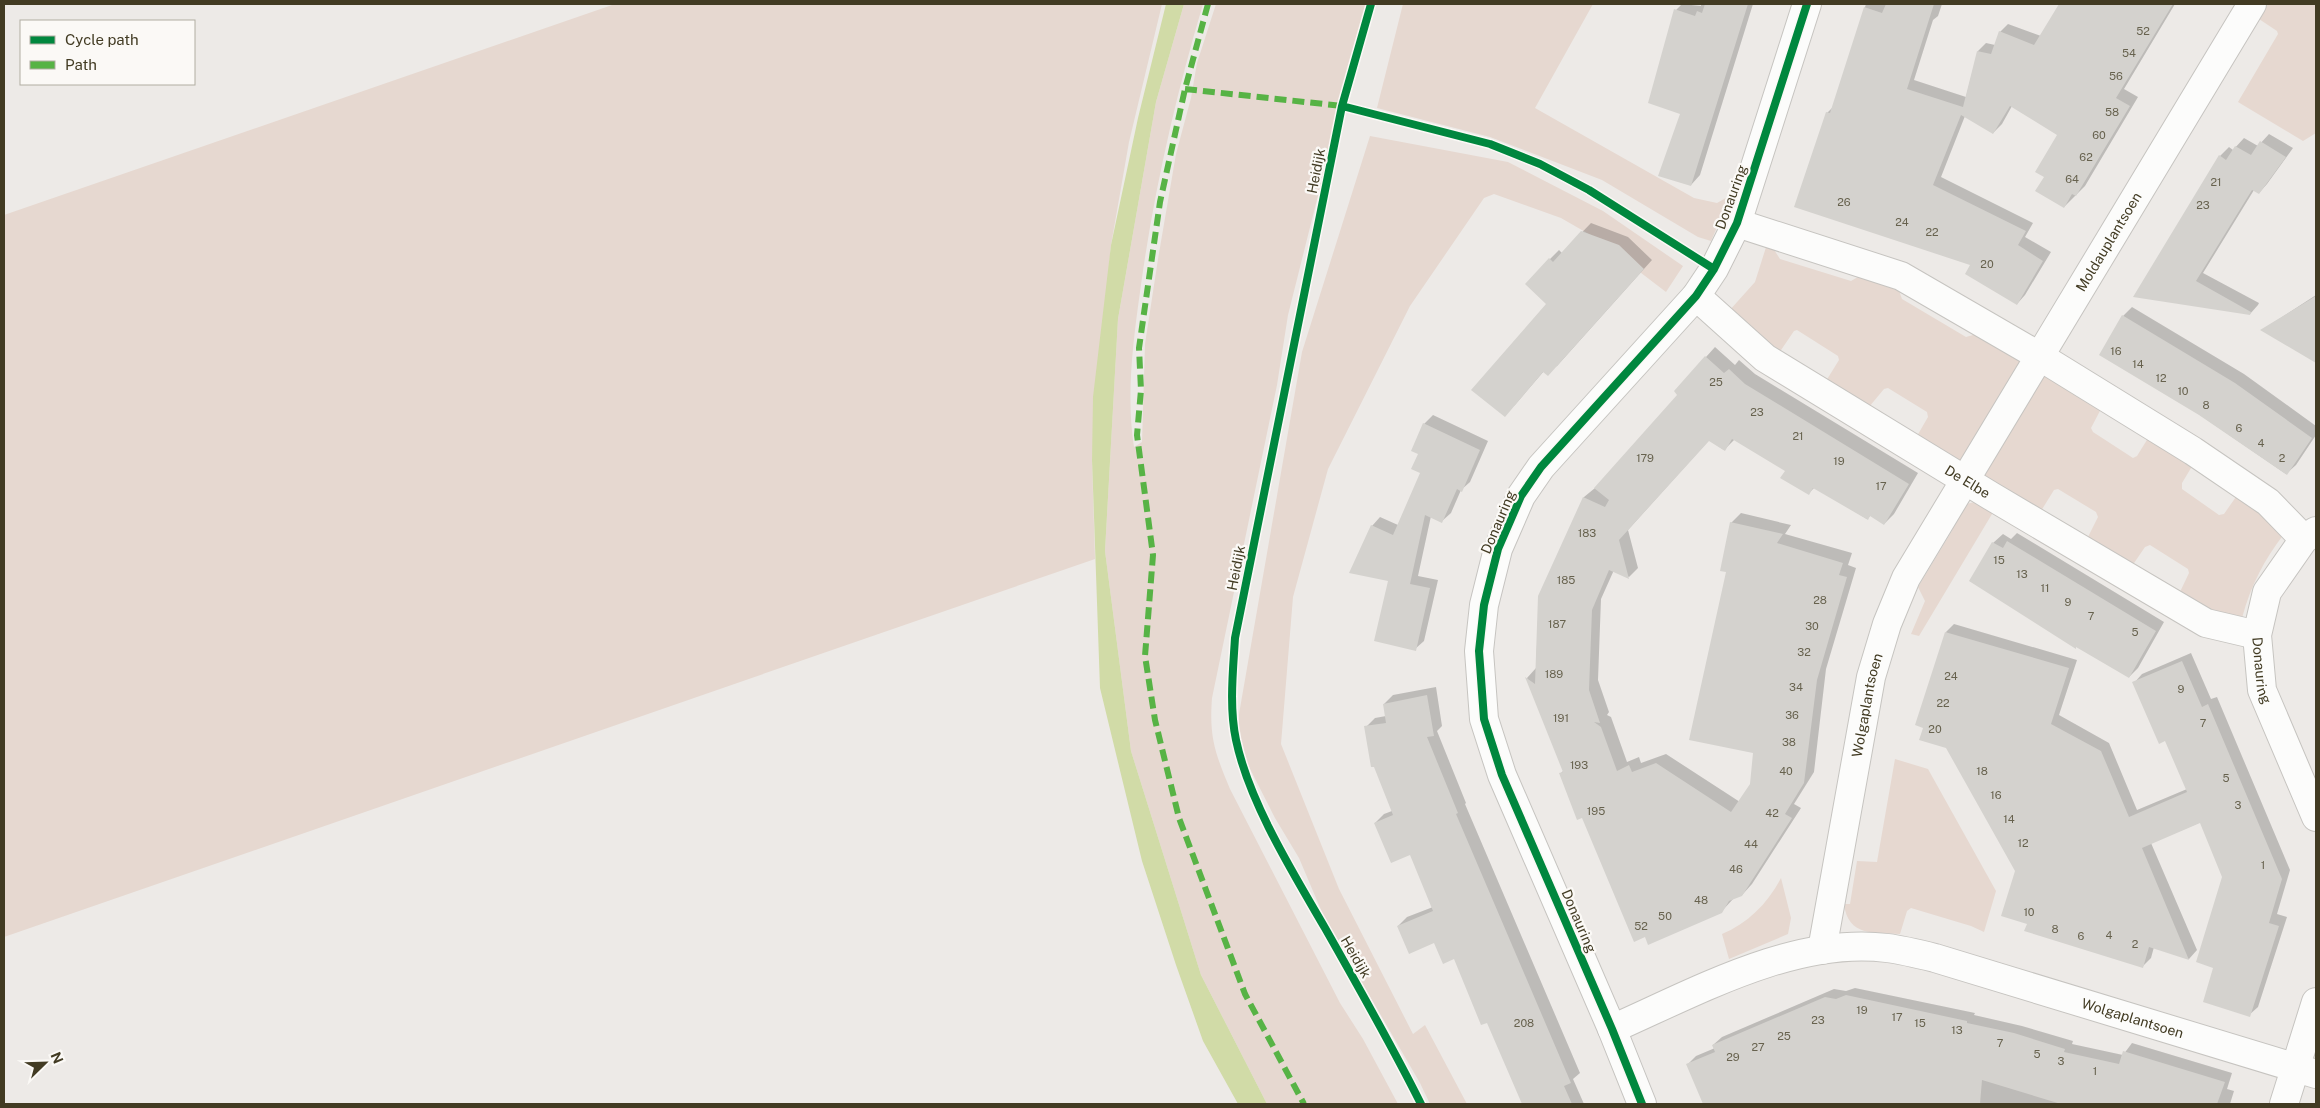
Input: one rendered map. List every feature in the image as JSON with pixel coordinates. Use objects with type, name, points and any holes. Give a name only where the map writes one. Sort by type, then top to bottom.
[{"type":"street","name":"Donauring","points":[[1642,1104],[1612,1028],[1502,775],[1484,719],[1478,651],[1484,605],[1498,549],[1521,496],[1541,467],[1696,296],[1714,269],[1737,223],[1807,4]]},
{"type":"street","name":"Moldauplantsoen","points":[[1965,480],[2252,4]]},
{"type":"street","points":[[1737,223],[1901,276],[2039,356],[2193,451],[2268,502],[2310,535]]},
{"type":"street","name":"De Elbe","points":[[1696,296],[1764,358],[1965,480],[2206,623],[2258,635]]},
{"type":"street","name":"Wolgaplantsoen","points":[[1822,950],[1871,677],[1887,624],[1906,578],[1965,480]]},
{"type":"street","name":"Donauring","points":[[2310,535],[2268,592],[2258,635],[2262,690],[2316,818]]},
{"type":"street","name":"Wolgaplantsoen","points":[[1612,1028],[1788,955],[1822,950],[1885,948],[1935,958],[2306,1071]]},
{"type":"street","points":[[2284,1104],[2306,1071],[2316,1002]]},
{"type":"shaded area","points":[[615,4],[1162,4],[1129,142],[1111,245],[1092,460],[1095,559],[4,937],[4,215]]},
{"type":"shaded area","points":[[1166,4],[1184,4],[1156,102],[1118,319],[1105,551],[1131,751],[1201,975],[1267,1104],[1238,1104],[1203,1041],[1142,861],[1100,688],[1092,460],[1093,397],[1111,245],[1138,118]]},
{"type":"shaded area","points":[[1184,4],[1203,4],[1183,75],[1166,147],[1145,256],[1131,370],[1131,409],[1134,447],[1142,442],[1145,344],[1176,154],[1191,98],[1197,63],[1216,4],[1366,4],[1288,315],[1277,385],[1212,698],[1211,724],[1214,745],[1230,789],[1340,1003],[1363,1039],[1398,1104],[1267,1104],[1201,975],[1131,751],[1105,551],[1118,319],[1156,102]]},
{"type":"shaded area","points":[[1403,4],[1593,4],[1535,108],[1694,198],[1717,203],[1731,195],[1711,241],[1698,237],[1602,180],[1490,137],[1377,108]]},
{"type":"shaded area","points":[[2268,4],[2316,4],[2316,133],[2303,141],[2238,102],[2278,34],[2277,31],[2259,19]]},
{"type":"shaded area","points":[[1370,136],[1508,162],[1603,211],[1683,266],[1666,292],[1594,237],[1561,218],[1494,194],[1484,198],[1410,306],[1328,469],[1293,597],[1281,744],[1339,889],[1413,1034],[1425,1025],[1467,1104],[1430,1104],[1420,1083],[1324,917],[1299,858],[1275,818],[1247,763],[1239,737],[1239,714],[1302,352]]},
{"type":"shaded area","points":[[1767,244],[1771,245],[1780,259],[1851,281],[1863,274],[1897,285],[1902,299],[1966,337],[1980,333],[2018,356],[2023,363],[1962,462],[1917,436],[1928,417],[1927,412],[1888,388],[1884,389],[1869,407],[1826,381],[1839,360],[1838,356],[1797,330],[1794,331],[1779,353],[1729,311],[1755,282]]},
{"type":"shaded area","points":[[2046,373],[2102,407],[2091,428],[2093,432],[2133,458],[2137,456],[2150,435],[2194,463],[2182,483],[2182,489],[2219,515],[2224,514],[2238,494],[2284,534],[2270,553],[2259,573],[2242,618],[2210,613],[2179,594],[2189,573],[2188,569],[2150,545],[2145,547],[2132,566],[2087,539],[2098,517],[2096,512],[2058,489],[2054,490],[2041,511],[1984,478],[1982,470],[2039,375]]},
{"type":"shaded area","points":[[1979,501],[1995,509],[1919,636],[1911,634],[1925,601],[1918,587],[1953,529],[1952,521],[1962,505]]},
{"type":"shaded area","points":[[1895,759],[1928,769],[1996,891],[1984,932],[1971,926],[1911,908],[1907,911],[1900,934],[1864,931],[1851,922],[1846,915],[1844,904],[1850,904],[1857,861],[1877,862]]},
{"type":"shaded area","points":[[1781,878],[1791,918],[1788,934],[1729,959],[1722,934],[1749,918],[1770,896]]},
{"type":"building","points":[[1705,4],[1748,4],[1691,186],[1658,176],[1680,114],[1648,103],[1674,9],[1695,16],[1697,11],[1702,13]]},
{"type":"building","points":[[1886,4],[1934,4],[1907,89],[1963,107],[1977,51],[1991,54],[1999,31],[2034,45],[2059,4],[2173,4],[2116,98],[2130,106],[2076,196],[2072,194],[2064,208],[2035,191],[2044,177],[2035,172],[2057,135],[2010,106],[1993,134],[1961,115],[1933,185],[2026,231],[2018,245],[2043,261],[2017,305],[1965,274],[1970,265],[1794,207],[1826,112],[1830,113],[1864,7],[1882,13]]},
{"type":"building","points":[[2260,141],[2286,157],[2259,194],[2252,190],[2196,281],[2251,312],[2250,315],[2133,297],[2219,155],[2226,160],[2235,146],[2251,155]]},
{"type":"building","points":[[1581,231],[1619,245],[1644,269],[1548,376],[1543,372],[1505,417],[1471,390],[1546,304],[1525,284],[1549,258],[1553,262]]},
{"type":"building","points":[[2316,296],[2316,363],[2260,330]]},
{"type":"building","points":[[2122,315],[2235,383],[2312,438],[2287,475],[2199,415],[2099,355]]},
{"type":"building","points":[[1705,356],[1724,373],[1729,369],[1745,384],[1909,484],[1884,525],[1870,516],[1868,520],[1813,488],[1809,495],[1780,478],[1785,471],[1732,439],[1725,451],[1709,441],[1619,540],[1629,579],[1609,570],[1592,610],[1589,690],[1600,723],[1594,722],[1601,727],[1617,771],[1629,765],[1632,772],[1656,763],[1731,812],[1750,784],[1753,753],[1689,740],[1726,572],[1720,571],[1730,522],[1783,534],[1777,543],[1843,563],[1839,575],[1847,577],[1817,680],[1804,783],[1785,814],[1792,818],[1742,896],[1729,901],[1722,913],[1648,945],[1645,937],[1634,942],[1582,818],[1577,820],[1559,773],[1563,772],[1525,677],[1535,684],[1538,596],[1583,497],[1605,507],[1609,500],[1594,488],[1677,395],[1674,391]]},
{"type":"building","points":[[1423,423],[1480,450],[1462,492],[1457,489],[1442,523],[1425,515],[1410,584],[1430,588],[1416,651],[1374,641],[1388,581],[1349,573],[1371,525],[1393,535],[1420,473],[1411,469],[1418,454],[1411,451]]},
{"type":"building","points":[[2007,541],[2156,631],[2129,678],[2076,647],[2076,649],[1969,581],[1992,542],[2003,548]]},
{"type":"building","points":[[1945,632],[2069,668],[2051,724],[2101,751],[2129,817],[2187,792],[2165,741],[2159,744],[2132,682],[2182,661],[2202,707],[2208,704],[2282,879],[2269,923],[2279,926],[2250,1017],[2203,1002],[2213,968],[2196,962],[2222,877],[2200,823],[2142,848],[2189,960],[2149,947],[2143,968],[2024,931],[2027,924],[2001,916],[2015,871],[1946,748],[1919,740],[1923,728],[1915,725]]},
{"type":"building","points":[[1427,695],[1434,736],[1427,737],[1458,813],[1456,814],[1571,1083],[1564,1086],[1572,1104],[1522,1104],[1487,1023],[1481,1025],[1454,959],[1443,964],[1434,943],[1409,954],[1397,926],[1433,911],[1410,855],[1391,863],[1374,823],[1393,815],[1374,767],[1371,767],[1364,726],[1386,723],[1383,704]]},
{"type":"building","points":[[1846,995],[1967,1021],[1967,1023],[2014,1033],[2065,1049],[2064,1052],[2119,1064],[2123,1051],[2225,1082],[2217,1104],[2061,1104],[1982,1080],[1980,1104],[1703,1104],[1686,1064],[1715,1052],[1712,1045],[1825,997],[1836,999]]},
{"type":"marked path","points":[[1208,4],[1185,89],[1160,202],[1139,348],[1141,390],[1137,435],[1153,555],[1145,656],[1155,720],[1179,818],[1245,994],[1304,1104]]},
{"type":"marked path","points":[[1185,89],[1342,106]]},
{"type":"cycle path","name":"Heidijk","points":[[1371,4],[1342,106],[1235,638],[1232,689],[1233,715],[1236,740],[1242,764],[1273,837],[1374,1015],[1421,1104]]},
{"type":"cycle path","points":[[1642,1104],[1612,1029],[1502,775],[1484,719],[1479,651],[1484,605],[1498,549],[1521,496],[1541,467],[1696,296],[1714,269],[1737,223],[1807,4]]},
{"type":"cycle path","points":[[1342,106],[1490,144],[1540,164],[1589,190],[1714,269]]}]
